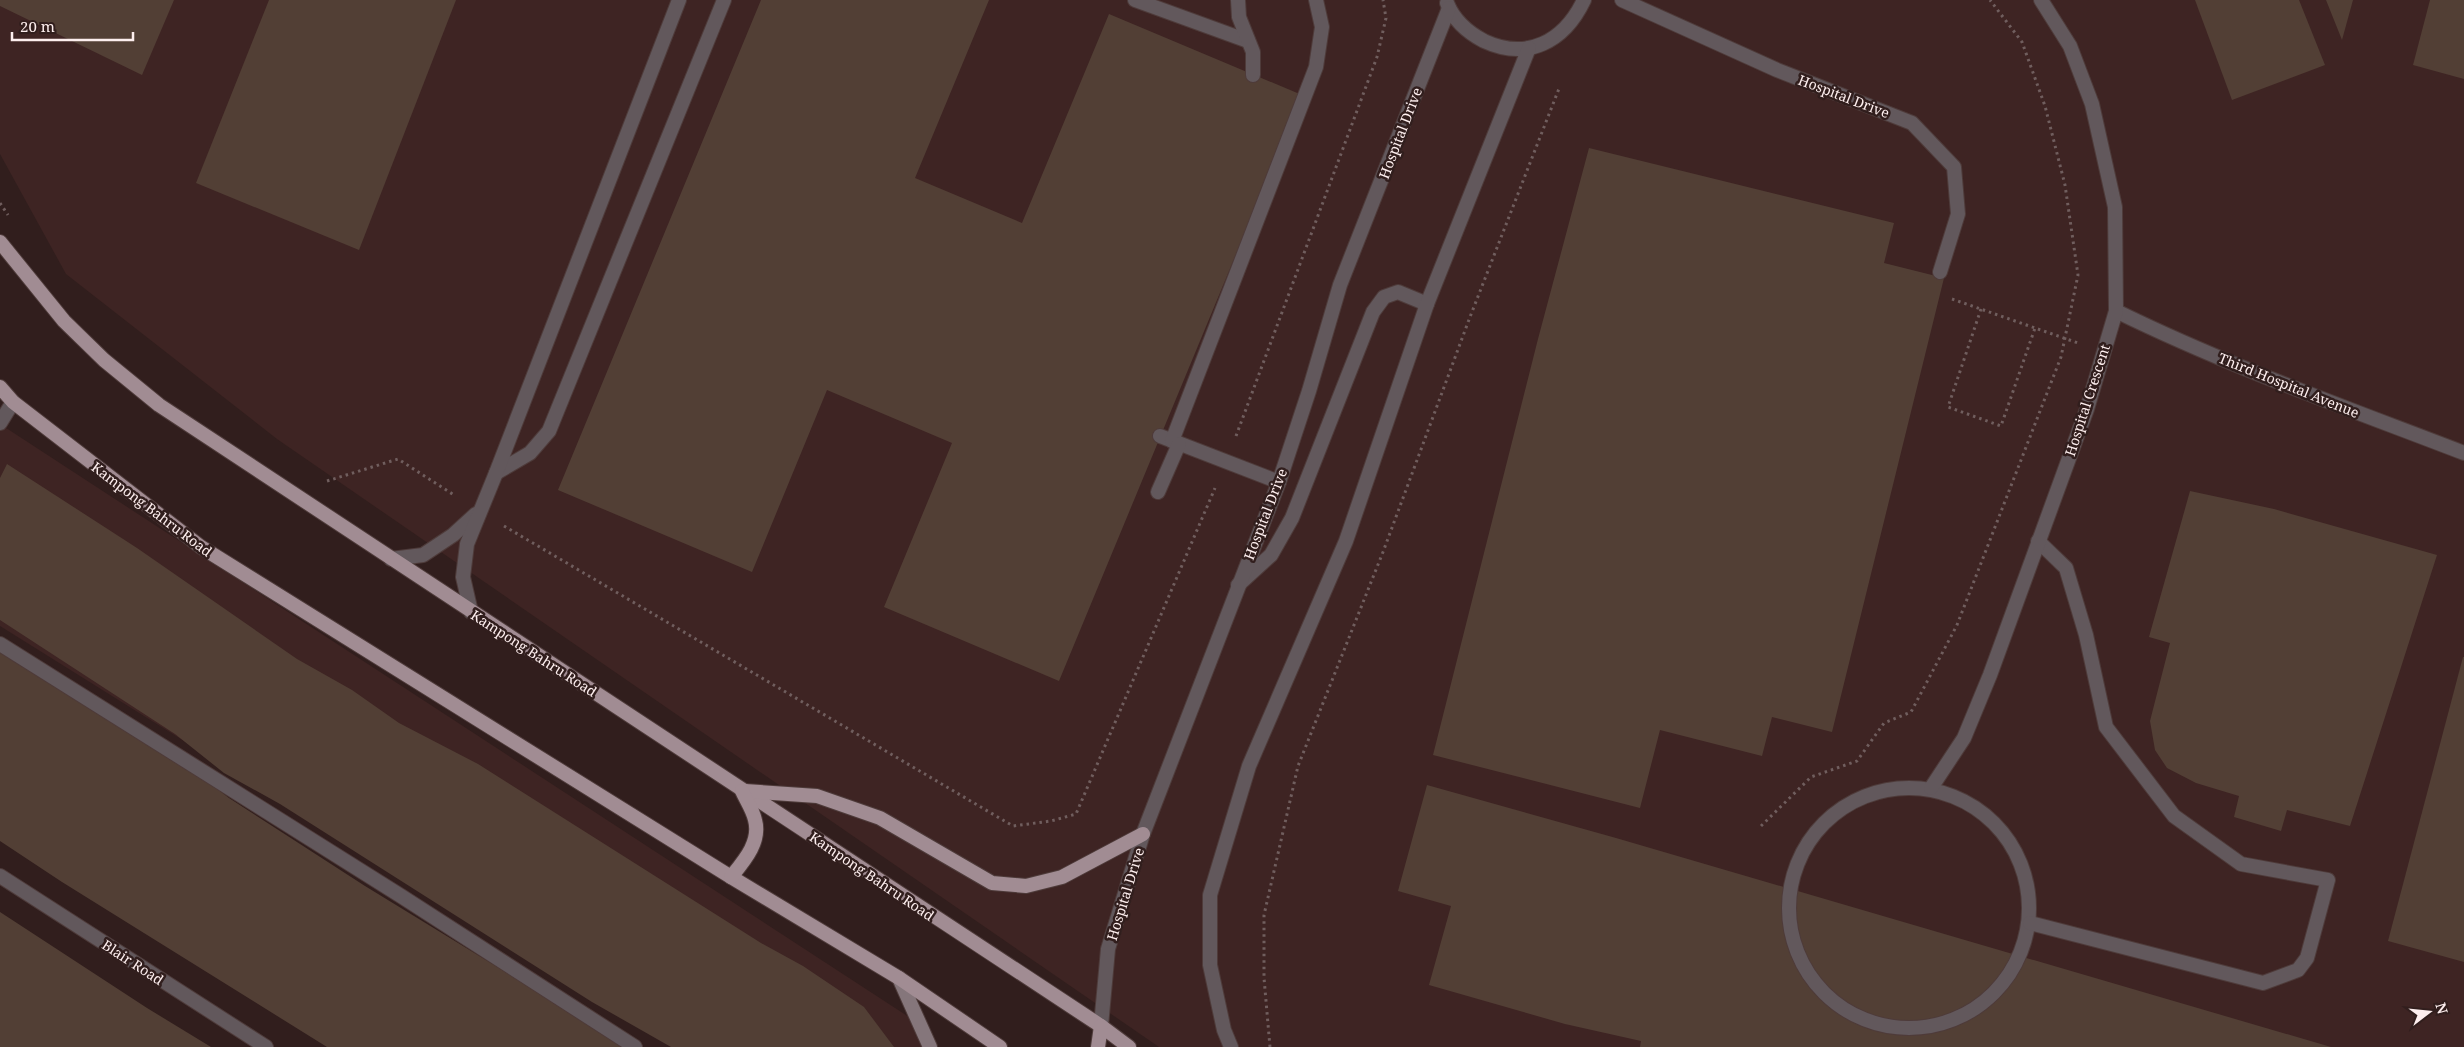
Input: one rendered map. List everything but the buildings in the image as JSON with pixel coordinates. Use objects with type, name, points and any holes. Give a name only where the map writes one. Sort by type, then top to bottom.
[{"type":"main road","name":"Kampong Bahru Road","points":[[0,242],[64,321],[104,360],[159,405],[471,612],[571,675],[742,791],[1100,1026],[1129,1047]]},
{"type":"main road","name":"Kampong Bahru Road","points":[[1,389],[12,402],[201,548],[731,877],[900,978],[1000,1047]]},
{"type":"main road","points":[[731,877],[747,857],[755,839],[756,821],[742,791],[817,796],[880,818],[992,883],[1026,886],[1062,876],[1143,834]]},
{"type":"main road","points":[[900,978],[930,1047]]},
{"type":"main road","points":[[1098,1047],[1100,1026]]},
{"type":"street","points":[[471,612],[463,577],[467,544],[679,0]]},
{"type":"street","points":[[496,473],[530,453],[548,431],[724,0]]},
{"type":"street","points":[[1135,0],[1248,41]]},
{"type":"street","points":[[1238,0],[1238,17],[1253,52],[1253,75]]},
{"type":"street","points":[[1158,492],[1171,440],[1316,67],[1322,27],[1316,0]]},
{"type":"street","points":[[1447,4],[1458,22],[1470,34],[1499,48],[1529,48],[1557,36],[1568,26],[1584,0]]},
{"type":"street","name":"Hospital Drive","points":[[1622,0],[1777,70],[1912,123],[1954,167],[1958,214],[1940,272]]},
{"type":"street","name":"Hospital Crescent","points":[[1932,788],[1964,738],[1990,675],[2087,409],[2116,311],[2115,207],[2092,104],[2070,46],[2041,0]]},
{"type":"street","name":"Hospital Drive","points":[[1100,1026],[1108,949],[1143,834],[1278,482],[1309,391],[1340,285],[1447,4]]},
{"type":"street","points":[[1231,1047],[1224,1030],[1210,965],[1210,895],[1249,766],[1346,542],[1427,304],[1529,48]]},
{"type":"street","points":[[1237,585],[1271,555],[1292,518],[1372,312],[1384,297],[1398,292],[1427,304]]},
{"type":"street","name":"Third Hospital Avenue","points":[[2116,311],[2155,330],[2295,389],[2464,452]]},
{"type":"street","points":[[0,423],[12,402]]},
{"type":"street","points":[[1171,440],[1278,482]]},
{"type":"street","points":[[391,559],[423,555],[453,536],[480,511]]},
{"type":"street","points":[[2030,923],[2262,983],[2298,970],[2307,958],[2328,880],[2241,864],[2174,816],[2106,727],[2086,635],[2066,568],[2038,541]]},
{"type":"street","points":[[0,644],[401,896],[635,1047]]},
{"type":"street","points":[[1890,788],[1932,788],[1966,800],[1995,822],[2017,852],[2029,886],[2030,923],[2018,962],[1993,996],[1960,1019],[1919,1029],[1879,1026],[1841,1008],[1812,980],[1793,942],[1788,902],[1797,861],[1819,826],[1851,800],[1890,788]]},
{"type":"street","name":"Blair Road","points":[[0,876],[266,1047]]},
{"type":"path","points":[[318,484],[398,459],[480,511],[1013,826],[1051,821],[1076,814],[1227,461],[1377,57],[1386,18],[1383,0]]},
{"type":"path","points":[[1761,826],[1811,777],[1857,761],[1884,723],[1911,712],[1957,625],[2061,357],[2078,275],[2066,184],[2044,106],[2022,42],[1990,0]]},
{"type":"path","points":[[1270,1047],[1264,978],[1264,915],[1298,766],[1383,552],[1560,86]]},
{"type":"path","points":[[0,203],[9,216]]},
{"type":"path","points":[[1948,297],[2103,352]]},
{"type":"path","points":[[1981,309],[1948,407],[2001,426],[2035,328]]},
{"type":"shaded area","points":[[0,0],[2464,0],[2464,1047],[1159,1047],[277,439],[66,274],[0,154]]},
{"type":"shaded area","points":[[0,424],[915,1021],[925,1047],[674,1047],[0,626]]}]
